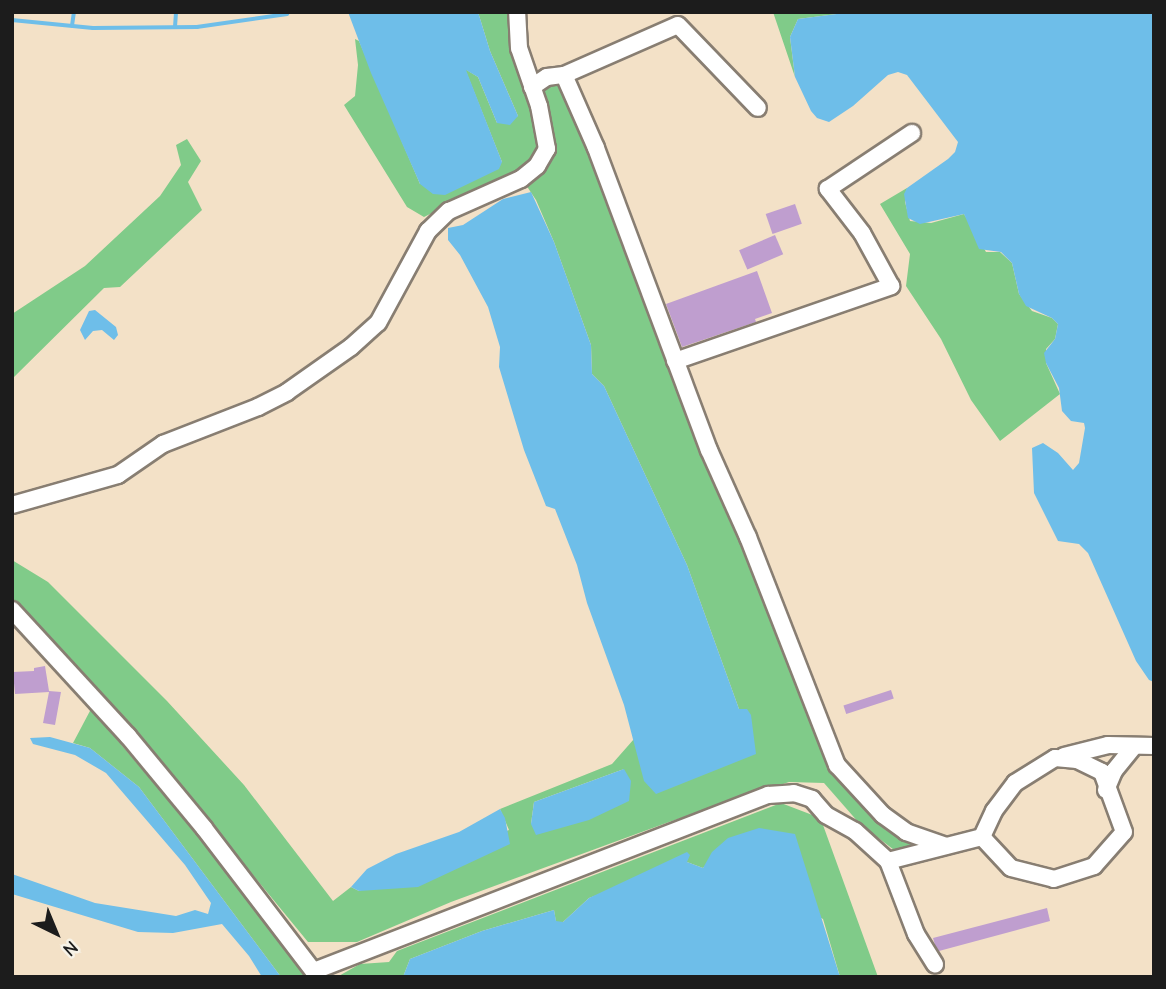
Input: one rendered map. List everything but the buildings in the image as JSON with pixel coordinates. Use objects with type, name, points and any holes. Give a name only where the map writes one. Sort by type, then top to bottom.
[{"type":"street","points":[[12,505],[118,475],[163,444],[287,392],[351,347],[378,323],[428,231],[449,211],[521,179],[537,166],[547,149],[532,87],[519,48],[517,12]]},
{"type":"street","points":[[532,87],[547,77],[564,75],[678,25],[689,12]]},
{"type":"street","points":[[678,25],[758,108]]},
{"type":"street","points":[[564,75],[596,148],[675,361],[837,765],[883,815],[906,832],[946,846]]},
{"type":"street","points":[[675,361],[891,286],[862,233],[828,190],[912,133]]},
{"type":"street","points":[[12,610],[128,736],[204,828],[316,974],[768,795],[794,793],[812,799],[826,815],[855,831],[888,861],[916,934],[935,965]]},
{"type":"street","points":[[982,837],[994,811],[1015,783],[1055,758],[1108,746],[1154,746]]},
{"type":"street","points":[[1106,790],[1114,771],[1134,746]]},
{"type":"street","points":[[982,837],[1011,869],[1054,879],[1094,866],[1124,832],[1101,772],[1077,760],[1055,758]]},
{"type":"street","points":[[888,861],[982,837]]},
{"type":"green space","points":[[478,12],[512,12],[515,20],[511,52],[536,121],[539,152],[529,165],[424,217],[407,207],[344,105],[355,96],[358,65],[355,39],[359,41],[420,184],[502,162],[465,69],[478,77],[497,123],[518,116],[490,51]]},
{"type":"green space","points":[[773,12],[852,12],[798,19],[790,37],[795,77]]},
{"type":"green space","points":[[557,82],[578,122],[647,313],[730,507],[828,757],[868,806],[909,842],[930,844],[898,853],[859,823],[824,783],[789,782],[669,822],[451,902],[357,942],[308,942],[148,747],[12,602],[12,560],[48,582],[167,701],[244,785],[333,901],[351,887],[359,891],[509,830],[500,809],[612,764],[634,739],[639,758],[739,709],[687,565],[604,386],[592,374],[591,345],[554,242],[536,200],[524,182],[548,164],[553,140],[541,91]],"holes":[[[624,769],[531,824],[534,802]]]},
{"type":"green space","points":[[187,139],[201,161],[188,182],[202,210],[120,287],[104,288],[12,379],[12,314],[85,266],[160,196],[181,165],[176,145]]},
{"type":"green space","points":[[907,188],[905,202],[910,221],[931,223],[964,214],[986,252],[1000,252],[1012,263],[1019,294],[1032,311],[1052,318],[1058,324],[1055,339],[1046,349],[1046,363],[1060,394],[1000,441],[971,400],[941,339],[906,286],[910,254],[880,204]]},
{"type":"green space","points":[[91,709],[220,861],[286,944],[307,977],[281,977],[139,787],[90,748],[73,743]]},
{"type":"green space","points":[[781,803],[815,816],[823,825],[878,977],[840,977],[823,919],[711,859],[703,868],[687,862],[589,898],[563,922],[556,922],[554,910],[482,931],[410,959],[403,977],[337,977],[360,964],[389,962],[397,951]]},
{"type":"water","points":[[348,12],[478,12],[490,51],[518,116],[510,125],[497,123],[478,77],[466,70],[502,162],[499,169],[445,195],[433,194],[420,184],[371,73]]},
{"type":"water","points":[[852,12],[1154,12],[1154,682],[1149,680],[1136,661],[1088,553],[1079,544],[1058,541],[1034,493],[1032,448],[1043,443],[1058,453],[1073,470],[1079,463],[1085,428],[1084,423],[1071,421],[1062,411],[1059,388],[1046,363],[1044,353],[1055,339],[1058,324],[1052,318],[1026,306],[1019,294],[1012,263],[1001,252],[979,249],[964,214],[920,224],[908,218],[904,194],[907,188],[948,159],[955,152],[958,142],[907,75],[898,72],[888,75],[853,106],[829,122],[817,118],[811,111],[795,77],[790,37],[798,19]]},
{"type":"water","points":[[531,192],[554,242],[591,345],[592,374],[604,386],[687,565],[739,709],[747,709],[751,715],[756,754],[656,794],[644,781],[624,705],[587,603],[577,565],[555,509],[546,506],[524,450],[499,367],[500,347],[488,307],[460,255],[448,240],[448,228],[463,225],[503,199]]},
{"type":"water","points":[[95,310],[116,327],[118,335],[114,340],[102,330],[93,331],[85,340],[80,330],[89,311]]},
{"type":"water","points":[[50,737],[90,748],[139,787],[281,977],[262,977],[249,956],[222,924],[173,933],[138,932],[12,894],[12,874],[95,903],[176,916],[195,910],[208,914],[211,903],[185,865],[106,773],[75,755],[33,744],[30,738]]},
{"type":"water","points":[[624,769],[631,781],[629,801],[589,820],[536,835],[531,824],[534,802]]},
{"type":"water","points":[[500,809],[505,818],[510,844],[418,887],[359,891],[351,887],[367,869],[396,854],[459,832]]},
{"type":"water","points":[[759,828],[795,834],[840,977],[403,977],[410,959],[482,931],[554,910],[556,921],[563,922],[589,898],[687,852],[690,855],[687,862],[703,868],[712,852],[728,838]]},
{"type":"waterway","points":[[72,26],[74,12]]},
{"type":"waterway","points":[[175,27],[176,12]]},
{"type":"waterway","points":[[12,20],[93,28],[197,27],[287,14]]}]
